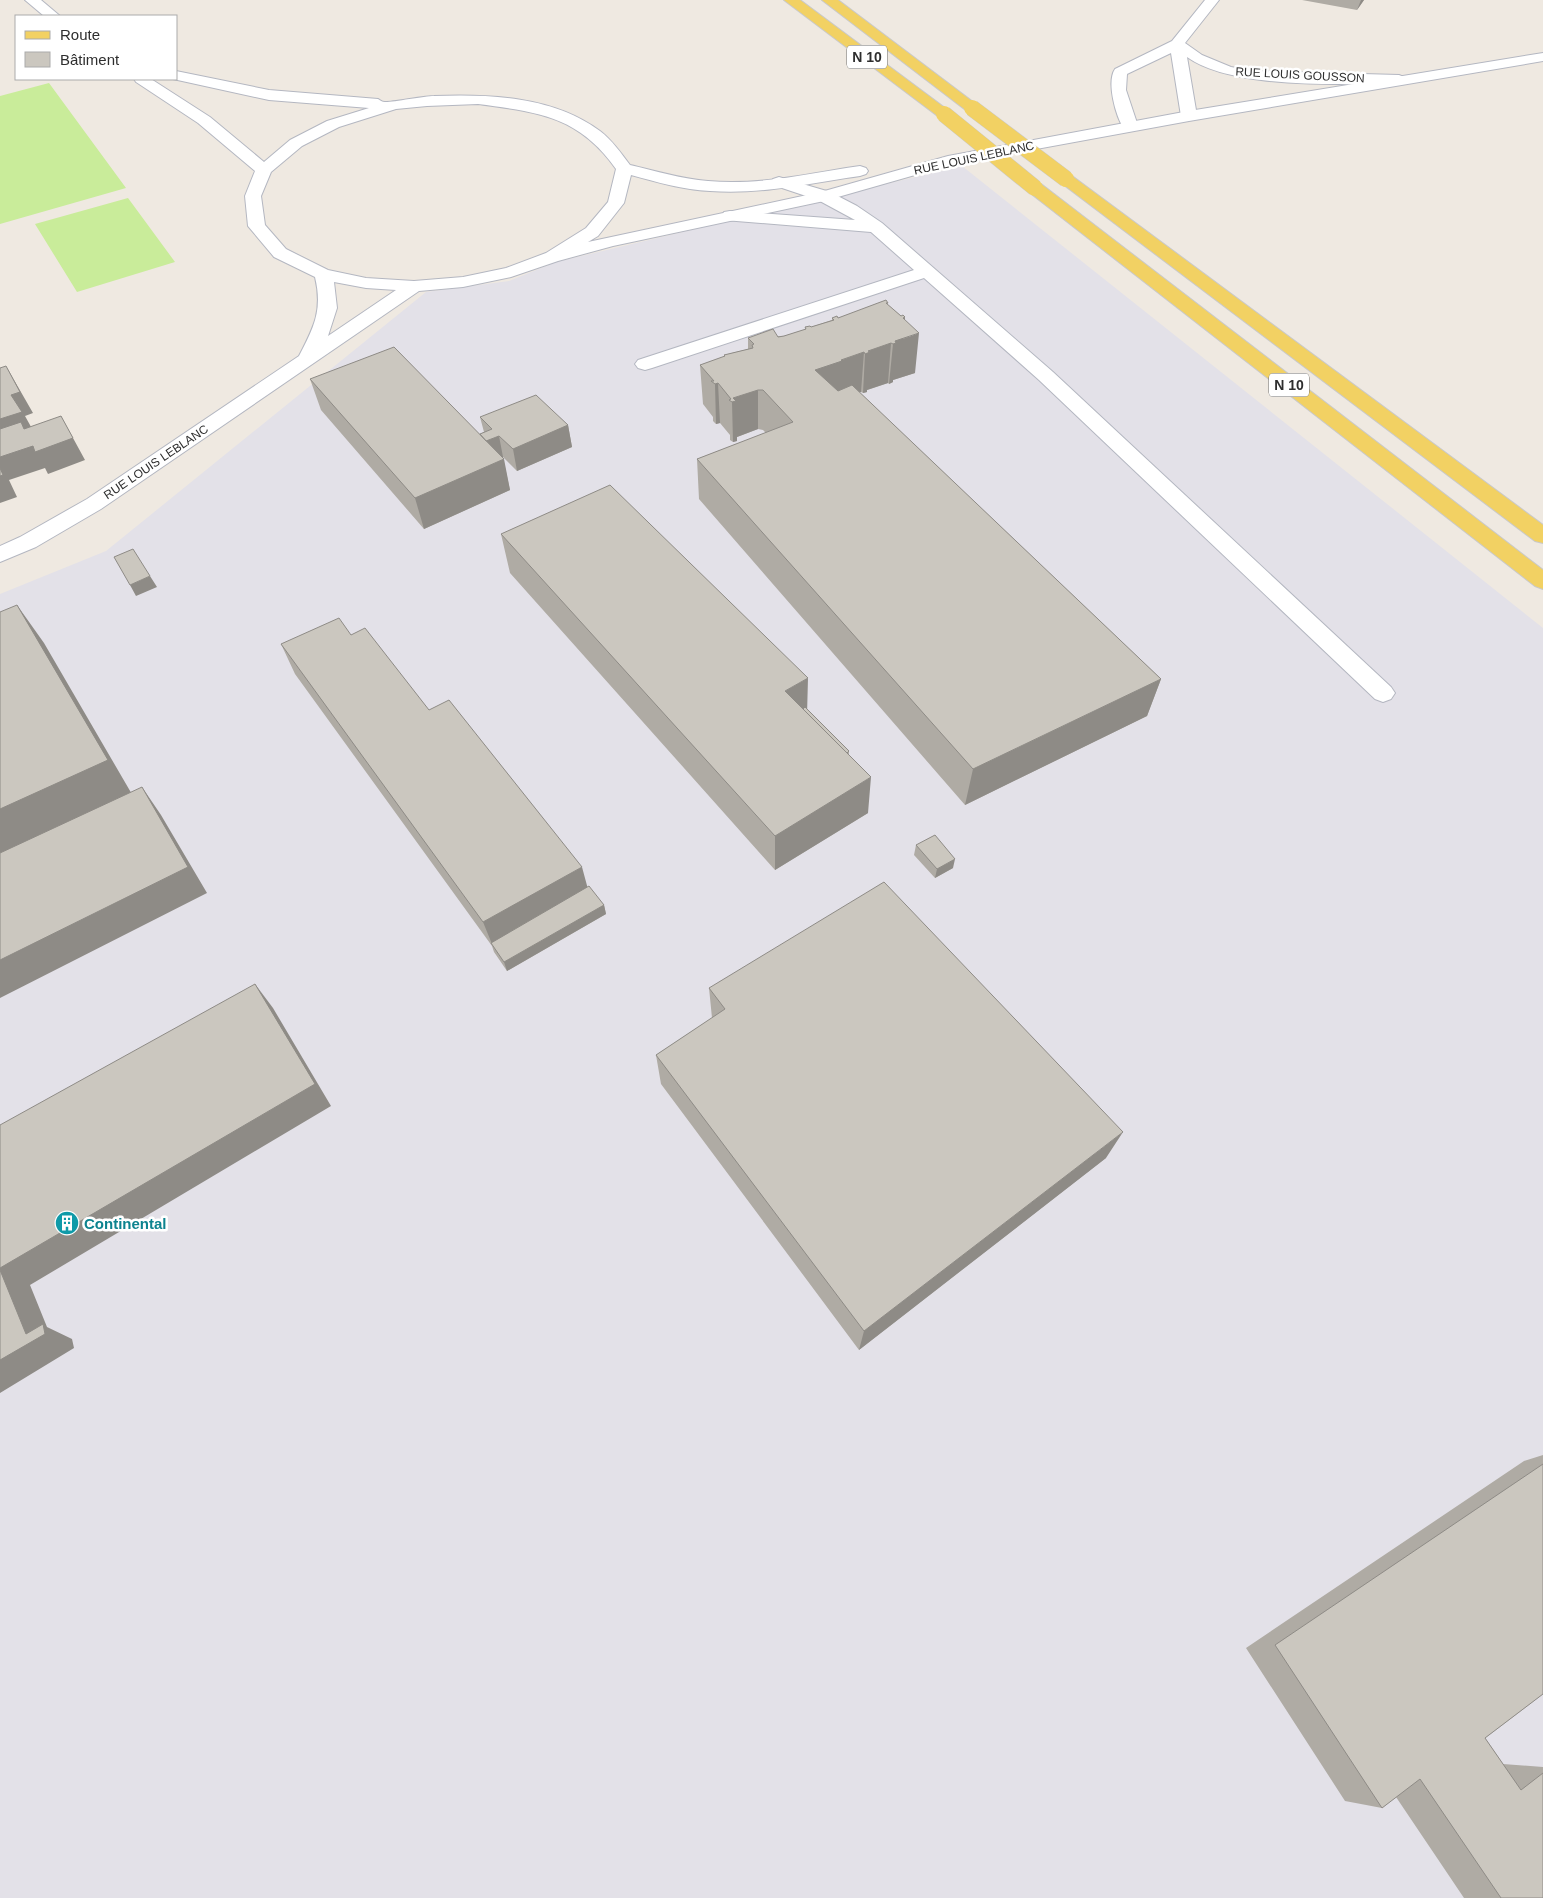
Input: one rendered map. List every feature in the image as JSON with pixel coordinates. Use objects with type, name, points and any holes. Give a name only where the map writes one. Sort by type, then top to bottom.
[{"type":"main road","points":[[32,0],[52,15]]},
{"type":"main road","name":"N 10","points":[[791,0],[944,114],[1035,188],[1543,581]]},
{"type":"main road","name":"N 10","points":[[829,0],[1543,536]]},
{"type":"main road","points":[[1130,126],[1118,90],[1120,72],[1177,44],[1212,0]]},
{"type":"main road","points":[[1177,44],[1189,116]]},
{"type":"main road","name":"RUE LOUIS GOUSSON","points":[[1177,44],[1208,64],[1237,72],[1306,78],[1399,80]]},
{"type":"main road","points":[[1399,80],[1543,57]]},
{"type":"main road","points":[[178,75],[269,96],[394,106]]},
{"type":"main road","points":[[143,80],[204,120],[264,170]]},
{"type":"main road","name":"RUE LOUIS LEBLANC","points":[[552,257],[610,241],[824,196],[948,161],[1130,126],[1399,80]]},
{"type":"main road","points":[[478,100],[535,108],[563,116],[594,132],[614,152],[624,169],[616,204],[592,232],[552,257],[511,272],[463,282],[414,286],[366,283],[323,274],[280,253],[257,226],[253,196],[264,170],[296,143],[333,124],[394,106],[427,101],[478,100]]},
{"type":"main road","points":[[624,169],[689,184],[723,187],[948,161]]},
{"type":"main road","points":[[779,182],[824,196],[851,210],[877,228],[928,271],[1046,376],[1382,693]]},
{"type":"main road","points":[[730,216],[877,228]]},
{"type":"main road","points":[[645,364],[928,271]]},
{"type":"main road","name":"RUE LOUIS LEBLANC","points":[[306,359],[323,328],[328,307],[329,294],[323,274]]},
{"type":"main road","name":"RUE LOUIS LEBLANC","points":[[0,555],[28,542],[94,504],[414,286]]},
{"type":"shaded area","points":[[962,166],[1543,628],[1543,1898],[0,1898],[0,594],[106,551],[426,292],[509,281],[556,262]]},
{"type":"green space","points":[[49,83],[126,188],[0,224],[0,96]]},
{"type":"green space","points":[[128,198],[175,262],[77,292],[35,224]]},
{"type":"building","points":[[886,300],[888,303],[886,303],[901,316],[903,315],[905,317],[903,318],[919,333],[895,341],[896,343],[868,351],[870,352],[865,354],[864,352],[815,370],[838,391],[852,385],[1161,679],[973,769],[697,459],[793,422],[763,390],[733,398],[736,401],[732,402],[718,383],[715,384],[711,381],[714,381],[700,365],[724,355],[753,348],[752,345],[754,344],[748,338],[773,329],[778,337],[784,336],[806,329],[805,327],[834,320],[832,318],[837,316],[838,318]]},
{"type":"building","points":[[394,347],[504,459],[415,498],[310,379]]},
{"type":"building","points":[[6,366],[20,392],[11,395],[22,412],[0,419],[0,368]]},
{"type":"building","points":[[536,395],[568,425],[513,449],[499,436],[486,441],[480,434],[492,429],[480,417]]},
{"type":"building","points":[[61,416],[73,438],[35,452],[33,446],[0,457],[0,429],[21,422],[24,429]]},
{"type":"building","points":[[610,485],[808,678],[785,691],[871,777],[775,836],[501,534]]},
{"type":"building","points":[[133,549],[150,576],[130,585],[114,557]]},
{"type":"building","points":[[17,605],[108,760],[0,809],[0,612]]},
{"type":"building","points":[[339,618],[351,635],[365,628],[429,710],[449,700],[582,867],[483,922],[281,644]]},
{"type":"building","points":[[805,707],[849,751],[847,753],[803,709]]},
{"type":"building","points":[[142,787],[188,867],[0,960],[0,853]]},
{"type":"building","points":[[935,835],[955,859],[937,869],[916,845]]},
{"type":"building","points":[[884,882],[1123,1132],[864,1331],[656,1055],[725,1009],[709,988]]},
{"type":"building","points":[[589,886],[604,905],[504,962],[491,943]]},
{"type":"building","name":"Continental","points":[[255,984],[315,1084],[0,1268],[0,1125]]},
{"type":"building","points":[[0,1270],[26,1334],[43,1324],[45,1334],[0,1360]]},
{"type":"building","points":[[1543,1464],[1543,1694],[1485,1738],[1521,1790],[1543,1773],[1543,1898],[1501,1898],[1420,1779],[1382,1808],[1275,1645]]},
{"type":"place","name":"Continental","points":[[67,1223]]}]
